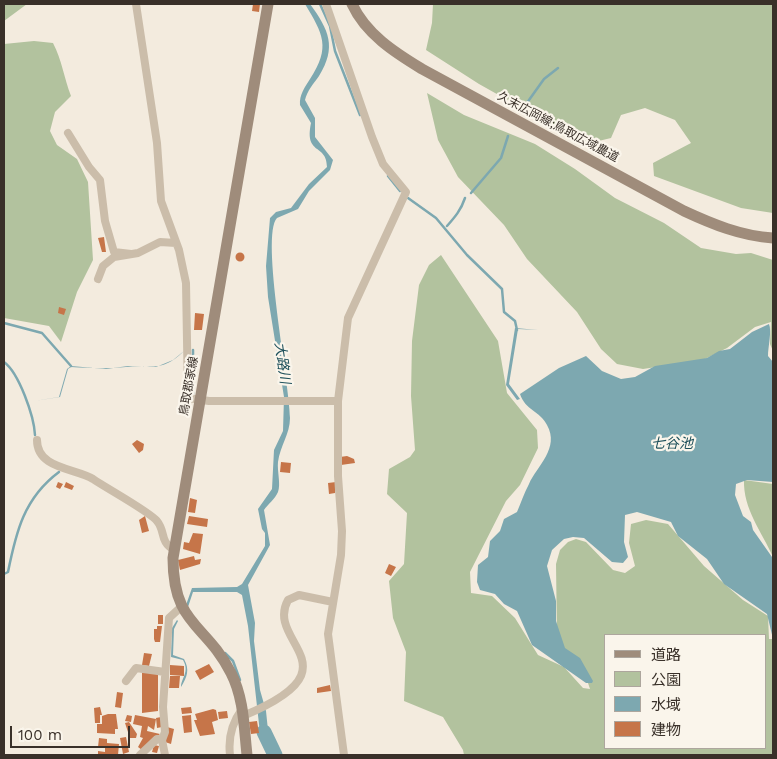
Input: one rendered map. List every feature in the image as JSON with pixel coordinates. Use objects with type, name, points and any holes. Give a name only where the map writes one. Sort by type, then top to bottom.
[{"type":"main road","name":"鳥取郡家線","points":[[247,755],[243,712],[238,690],[224,660],[192,625],[181,607],[173,575],[174,550],[268,4]]},
{"type":"main road","name":"久末広岡線;鳥取広域農道","points":[[352,4],[357,15],[386,46],[422,69],[713,225],[758,237],[773,238]]},
{"type":"street","points":[[136,4],[157,143],[161,201],[176,243],[186,286],[188,398],[200,400],[338,402]]},
{"type":"street","points":[[326,4],[372,137],[384,164],[406,192],[348,318],[338,402],[341,556],[328,634],[344,755]]},
{"type":"street","points":[[68,134],[89,167],[100,180],[105,221],[111,247],[114,252],[131,254]]},
{"type":"street","points":[[98,279],[107,260],[138,253],[160,242],[176,243]]},
{"type":"street","points":[[37,440],[43,455],[61,474],[86,475],[153,517],[159,525],[166,545],[174,550]]},
{"type":"street","points":[[230,755],[231,729],[243,712],[268,706],[288,692],[301,677],[302,657],[284,617],[288,600],[299,595],[333,602]]},
{"type":"street","points":[[165,755],[162,740],[164,732],[163,707],[169,618],[181,607]]},
{"type":"street","points":[[126,681],[136,668],[165,672]]},
{"type":"street","points":[[140,755],[157,739],[162,740]]},
{"type":"green space","points":[[4,4],[27,4],[4,21]]},
{"type":"green space","points":[[433,4],[773,4],[773,213],[741,208],[654,176],[653,163],[691,143],[675,120],[645,108],[621,115],[611,138],[586,144],[479,84],[426,50],[432,23]]},
{"type":"green space","points":[[34,41],[53,43],[59,56],[71,96],[55,112],[50,131],[57,145],[77,159],[88,182],[93,260],[77,292],[61,342],[49,326],[4,318],[4,44]]},
{"type":"green space","points":[[427,93],[464,115],[535,144],[575,169],[615,198],[664,223],[701,248],[736,254],[751,253],[773,260],[773,351],[770,344],[771,322],[755,327],[727,348],[703,360],[643,369],[617,364],[601,349],[577,312],[527,259],[504,225],[458,177],[438,140]]},
{"type":"green space","points":[[441,255],[498,341],[507,393],[537,430],[538,448],[520,485],[506,501],[470,572],[471,593],[492,596],[515,618],[538,655],[564,667],[583,688],[590,689],[585,674],[568,661],[557,638],[556,564],[560,550],[568,542],[576,539],[586,542],[613,570],[625,573],[635,566],[629,543],[631,524],[646,520],[668,524],[704,566],[743,600],[768,616],[769,639],[773,639],[773,755],[464,755],[463,750],[443,717],[404,701],[406,652],[393,618],[389,581],[404,564],[407,513],[387,494],[389,469],[410,457],[415,450],[411,396],[412,341],[419,285],[429,265]]},
{"type":"green space","points":[[744,480],[773,484],[773,557],[750,511]]},
{"type":"water","points":[[305,4],[310,4],[322,22],[329,47],[325,66],[309,90],[305,100],[315,118],[315,137],[333,160],[330,170],[309,191],[298,209],[277,218],[273,230],[274,280],[289,400],[290,424],[278,462],[278,492],[264,510],[270,545],[248,585],[255,623],[254,641],[260,690],[266,711],[269,740],[273,748],[270,752],[260,733],[248,626],[242,595],[237,592],[193,592],[188,607],[186,605],[192,588],[237,587],[242,584],[265,546],[265,533],[262,529],[258,509],[272,489],[274,450],[283,431],[284,397],[268,297],[266,266],[270,218],[276,212],[291,208],[309,184],[327,167],[324,155],[313,145],[310,133],[311,123],[300,105],[301,94],[317,68],[322,49],[320,32]]},
{"type":"water","name":"七谷池","points":[[769,324],[768,356],[773,362],[773,482],[747,480],[736,484],[735,495],[743,516],[751,522],[753,530],[772,557],[773,639],[767,614],[724,584],[707,559],[678,536],[671,522],[637,512],[625,515],[624,542],[628,557],[623,563],[612,562],[584,538],[573,537],[564,539],[552,550],[547,566],[556,601],[556,621],[565,648],[580,658],[593,681],[592,683],[586,683],[532,645],[517,611],[504,604],[495,594],[480,590],[477,582],[478,565],[488,557],[490,541],[500,531],[504,519],[517,512],[527,487],[546,456],[551,441],[550,433],[544,420],[525,404],[520,394],[559,368],[586,356],[602,371],[621,379],[635,377],[655,366],[707,358],[719,351],[730,349],[752,332]]},
{"type":"water","points":[[515,328],[538,330],[518,329],[509,384],[520,399],[517,400],[506,385]]},
{"type":"water","points":[[71,366],[95,368],[71,367],[68,369],[60,397],[34,401],[59,397],[67,369]]},
{"type":"water","points":[[128,366],[145,367],[135,367],[114,368]]},
{"type":"water","points":[[177,620],[174,629],[173,655],[184,659],[187,670],[181,687],[186,668],[185,664],[183,660],[171,657],[172,628]]},
{"type":"building","points":[[253,4],[260,4],[259,12],[252,11]]},
{"type":"building","points":[[104,237],[106,252],[102,252],[98,238]]},
{"type":"building","points":[[240,252],[245,257],[240,262],[235,257]]},
{"type":"building","points":[[59,307],[66,309],[64,315],[58,313]]},
{"type":"building","points":[[195,313],[204,314],[202,330],[194,330]]},
{"type":"building","points":[[137,440],[144,444],[143,450],[139,453],[132,444]]},
{"type":"building","points":[[347,456],[354,459],[355,463],[341,465],[340,457]]},
{"type":"building","points":[[281,462],[291,463],[290,473],[280,472]]},
{"type":"building","points":[[58,482],[63,484],[60,489],[56,487]]},
{"type":"building","points":[[66,482],[74,486],[72,490],[64,487]]},
{"type":"building","points":[[336,482],[335,493],[329,494],[328,483]]},
{"type":"building","points":[[190,498],[197,500],[195,513],[188,512]]},
{"type":"building","points":[[145,516],[149,531],[142,533],[139,520]]},
{"type":"building","points":[[189,516],[208,519],[207,527],[187,524]]},
{"type":"building","points":[[193,533],[203,534],[200,554],[183,549],[184,542],[189,543]]},
{"type":"building","points":[[194,556],[195,560],[201,559],[200,564],[180,570],[178,560]]},
{"type":"building","points":[[389,564],[396,567],[391,576],[385,573]]},
{"type":"building","points":[[158,615],[163,615],[163,624],[158,624]]},
{"type":"building","points":[[157,626],[162,626],[160,642],[155,642],[154,639],[154,629],[157,629]]},
{"type":"building","points":[[144,653],[152,654],[149,666],[142,665]]},
{"type":"building","points":[[209,664],[214,672],[200,680],[195,671]]},
{"type":"building","points":[[170,665],[184,666],[184,676],[170,675]]},
{"type":"building","points":[[142,673],[158,673],[158,711],[142,713]]},
{"type":"building","points":[[170,676],[180,676],[179,688],[169,688]]},
{"type":"building","points":[[330,685],[331,691],[317,693],[317,688]]},
{"type":"building","points":[[117,692],[123,693],[121,708],[115,707]]},
{"type":"building","points":[[100,707],[102,715],[100,715],[100,723],[95,723],[94,708]]},
{"type":"building","points":[[191,707],[192,713],[182,714],[181,708]]},
{"type":"building","points":[[213,709],[216,710],[218,720],[212,722],[215,734],[200,736],[194,720],[197,720],[195,714]]},
{"type":"building","points":[[227,711],[228,718],[219,719],[218,712]]},
{"type":"building","points":[[116,714],[118,729],[115,729],[115,734],[97,733],[97,724],[102,724],[102,716]]},
{"type":"building","points":[[127,715],[132,716],[131,722],[125,721]]},
{"type":"building","points":[[135,715],[156,719],[154,730],[148,726],[147,731],[160,734],[142,750],[138,747],[143,738],[140,737],[142,726],[133,724]]},
{"type":"building","points":[[191,715],[192,732],[184,733],[182,716]]},
{"type":"building","points":[[161,717],[162,727],[157,728],[156,718]]},
{"type":"building","points":[[257,721],[259,733],[251,734],[249,722]]},
{"type":"building","points":[[129,722],[137,734],[136,738],[130,738],[125,723]]},
{"type":"building","points":[[167,727],[174,729],[171,744],[165,742]]},
{"type":"building","points":[[126,737],[129,752],[123,754],[120,738]]},
{"type":"building","points":[[99,738],[107,739],[107,743],[119,744],[118,755],[98,755],[98,751],[105,752],[105,748],[98,747]]},
{"type":"building","points":[[154,745],[159,746],[157,753],[152,752]]},
{"type":"waterway","points":[[320,4],[330,26],[335,51],[360,115]]},
{"type":"waterway","points":[[524,107],[544,79],[558,68]]},
{"type":"waterway","points":[[471,193],[501,158],[508,136]]},
{"type":"waterway","points":[[388,176],[400,191]]},
{"type":"waterway","points":[[408,198],[436,218],[467,255],[502,289],[504,312],[515,321],[517,330]]},
{"type":"waterway","points":[[447,226],[458,213],[465,198]]},
{"type":"waterway","points":[[4,323],[42,333],[71,366]]},
{"type":"waterway","points":[[193,350],[193,394]]},
{"type":"waterway","points":[[4,362],[15,375],[25,396],[32,417],[35,435]]},
{"type":"waterway","points":[[4,574],[8,572],[14,543],[23,517],[37,493],[59,472]]},
{"type":"waterway","points":[[225,653],[233,661],[240,680]]},
{"type":"waterway","name":"大路川","points":[[264,732],[275,755]]}]
